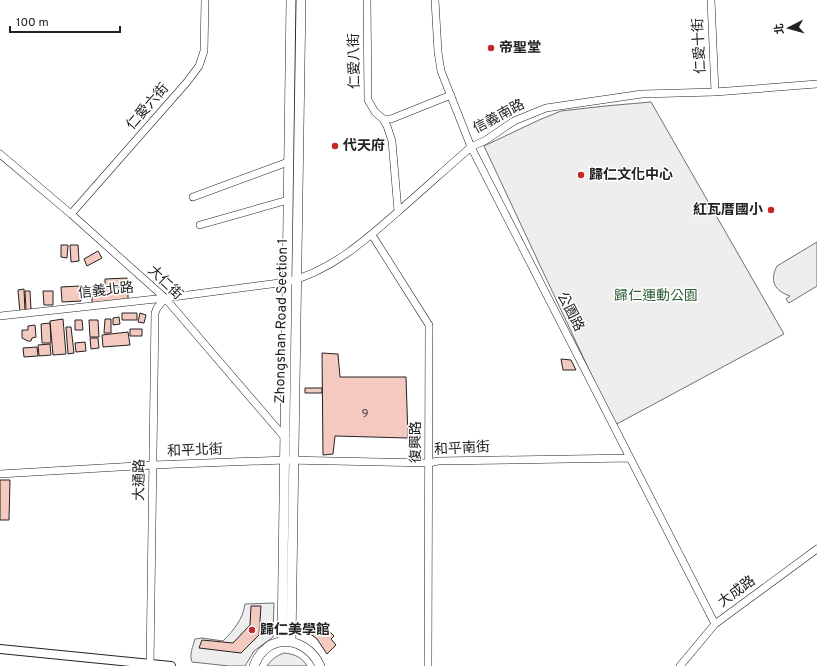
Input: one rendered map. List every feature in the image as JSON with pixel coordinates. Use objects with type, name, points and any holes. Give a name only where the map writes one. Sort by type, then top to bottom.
[{"type":"main road","name":"Zhongshan Road Section 1","points":[[282,642],[291,0]]},
{"type":"main road","name":"Zhongshan Road Section 1","points":[[292,642],[301,0]]},
{"type":"main road","points":[[254,666],[259,656],[265,649],[273,644],[282,642],[299,644],[312,652],[320,666]]},
{"type":"street","name":"仁愛六街","points":[[71,214],[187,82],[199,66],[204,51],[205,0]]},
{"type":"street","name":"仁愛八街","points":[[367,0],[368,100],[375,112],[383,119],[392,141],[398,211]]},
{"type":"street","name":"公園路","points":[[435,0],[438,52],[442,70],[471,147],[715,624]]},
{"type":"street","name":"仁愛十街","points":[[711,0],[715,92]]},
{"type":"street","name":"信義南路","points":[[287,282],[296,280],[340,258],[372,235],[471,147],[486,140],[514,122],[546,108],[642,94],[715,92],[817,84]]},
{"type":"street","points":[[383,119],[391,118],[451,95]]},
{"type":"street","name":"大仁街","points":[[0,154],[71,214],[165,298],[295,448]]},
{"type":"street","points":[[193,198],[288,162]]},
{"type":"street","points":[[200,225],[288,200]]},
{"type":"street","name":"復興路","points":[[372,235],[429,325],[428,666]]},
{"type":"street","name":"信義北路","points":[[0,316],[165,298],[287,282]]},
{"type":"street","name":"大通路","points":[[150,665],[155,313],[165,298]]},
{"type":"street","name":"和平南街","points":[[295,461],[429,463],[438,461],[630,458]]},
{"type":"street","name":"和平北街","points":[[0,474],[153,465],[285,460],[295,461]]},
{"type":"street","name":"大成路","points":[[680,666],[715,624],[817,549]]},
{"type":"street","points":[[0,649],[171,666]]},
{"type":"green space","name":"歸仁運動公園","points":[[651,102],[784,334],[615,425],[484,146],[561,111]]},
{"type":"green space","points":[[817,242],[817,286],[789,303],[786,299],[790,296],[785,294],[775,285],[774,276],[777,266]]},
{"type":"green space","points":[[274,603],[273,637],[254,651],[245,666],[229,666],[192,662],[191,653],[195,639],[202,638],[223,641],[237,624],[242,615],[245,604]]},
{"type":"green space","points":[[284,653],[297,656],[303,660],[307,666],[267,666],[274,658]]},
{"type":"building","points":[[61,245],[68,245],[67,258],[61,257]]},
{"type":"building","points":[[70,245],[78,245],[79,261],[71,262]]},
{"type":"building","points":[[98,251],[102,258],[87,266],[84,259]]},
{"type":"building","points":[[127,278],[127,286],[105,287],[105,279]]},
{"type":"building","points":[[80,286],[81,301],[62,302],[61,287]]},
{"type":"building","points":[[128,287],[128,301],[92,305],[92,288]]},
{"type":"building","points":[[24,289],[25,312],[20,313],[18,290]]},
{"type":"building","points":[[25,291],[30,291],[31,309],[26,310]]},
{"type":"building","points":[[43,291],[53,291],[53,305],[44,305]]},
{"type":"building","points":[[122,313],[137,313],[137,320],[122,320]]},
{"type":"building","points":[[140,313],[146,315],[144,323],[138,322]]},
{"type":"building","points":[[119,317],[120,324],[113,325],[113,318]]},
{"type":"building","points":[[63,319],[66,354],[53,355],[50,321]]},
{"type":"building","points":[[105,319],[111,319],[111,333],[104,333]]},
{"type":"building","points":[[75,320],[82,320],[83,330],[75,330]]},
{"type":"building","points":[[89,320],[98,320],[99,337],[90,337]]},
{"type":"building","points":[[50,323],[51,343],[42,343],[41,324]]},
{"type":"building","points":[[35,325],[36,337],[32,338],[31,341],[22,338],[22,330],[28,330],[28,326]]},
{"type":"building","points":[[66,327],[71,327],[74,353],[68,354]]},
{"type":"building","points":[[130,329],[142,329],[142,336],[130,336]]},
{"type":"building","points":[[128,332],[130,345],[103,347],[102,335]]},
{"type":"building","points":[[90,338],[98,338],[99,348],[91,349]]},
{"type":"building","points":[[85,342],[86,351],[76,352],[75,343]]},
{"type":"building","points":[[50,344],[51,355],[39,356],[38,345]]},
{"type":"building","points":[[37,347],[38,356],[24,357],[23,348]]},
{"type":"building","points":[[322,353],[338,354],[340,377],[406,377],[408,438],[335,436],[333,454],[323,455]]},
{"type":"building","points":[[561,359],[571,360],[576,370],[563,370]]},
{"type":"building","points":[[305,388],[322,388],[322,393],[305,393]]},
{"type":"building","points":[[0,480],[10,480],[9,520],[0,520]]},
{"type":"building","name":"歸仁美學館","points":[[251,606],[261,606],[259,635],[241,653],[199,648],[202,640],[233,643],[250,625]]},
{"type":"building","points":[[316,623],[318,626],[322,624],[334,636],[331,639],[336,645],[327,654],[317,639],[308,632]]},
{"type":"place","name":"帝聖堂","points":[[491,48]]},
{"type":"place","name":"代天府","points":[[335,146]]},
{"type":"place","name":"歸仁文化中心","points":[[581,175]]},
{"type":"place","name":"紅瓦厝國小","points":[[771,210]]},
{"type":"place","name":"歸仁美學館","points":[[252,630]]}]
